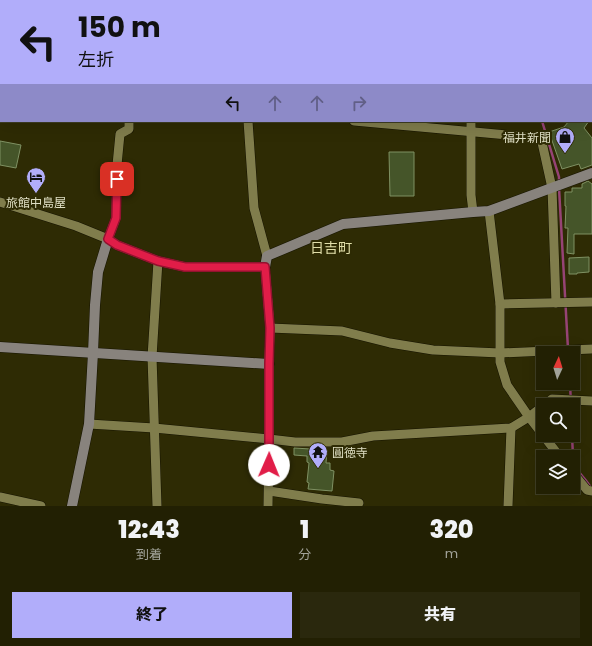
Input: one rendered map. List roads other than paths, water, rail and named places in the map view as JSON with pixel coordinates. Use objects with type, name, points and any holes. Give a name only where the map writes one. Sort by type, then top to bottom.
[{"type":"street","points":[[72,506],[89,424],[94,305],[98,272],[116,218],[117,165],[120,134],[129,129],[129,122]]},
{"type":"street","points":[[248,122],[254,208],[267,256],[265,267],[270,328],[268,506]]},
{"type":"street","points":[[363,122],[541,138],[557,186],[556,303]]},
{"type":"street","points":[[471,122],[470,195],[473,212]]},
{"type":"street","points":[[267,256],[343,224],[489,211],[592,172]]},
{"type":"street","points":[[0,202],[76,226],[108,239],[117,245],[158,261],[185,267],[265,267]]},
{"type":"street","points":[[489,211],[500,304],[500,362],[507,385],[528,417],[554,450]]},
{"type":"street","points":[[157,506],[152,357],[158,261]]},
{"type":"street","points":[[500,304],[592,302]]},
{"type":"street","points":[[270,328],[342,331],[390,343],[433,350],[500,354],[592,350]]},
{"type":"street","points":[[0,346],[269,364]]},
{"type":"street","points":[[580,400],[592,401]]},
{"type":"street","points":[[89,424],[154,428],[295,442],[342,442],[373,436],[511,428],[536,412]]},
{"type":"street","points":[[508,506],[511,428]]},
{"type":"street","points":[[580,482],[587,490],[592,490]]},
{"type":"street","points":[[268,490],[322,499],[359,503]]},
{"type":"street","points":[[0,497],[41,506]]},
{"type":"waterway","points":[[542,122],[559,177],[559,183]]},
{"type":"waterway","points":[[559,188],[568,346]]},
{"type":"waterway","points":[[570,390],[571,398]]},
{"type":"waterway","points":[[572,442],[573,450]]},
{"type":"waterway","points":[[580,474],[591,488]]},
{"type":"place","name":"福井新聞","points":[[565,154]]},
{"type":"place","name":"旅館中島屋","points":[[36,194]]},
{"type":"place","name":"圓徳寺","points":[[318,469]]},
{"type":"district","name":"日吉町","points":[[331,248]]}]
